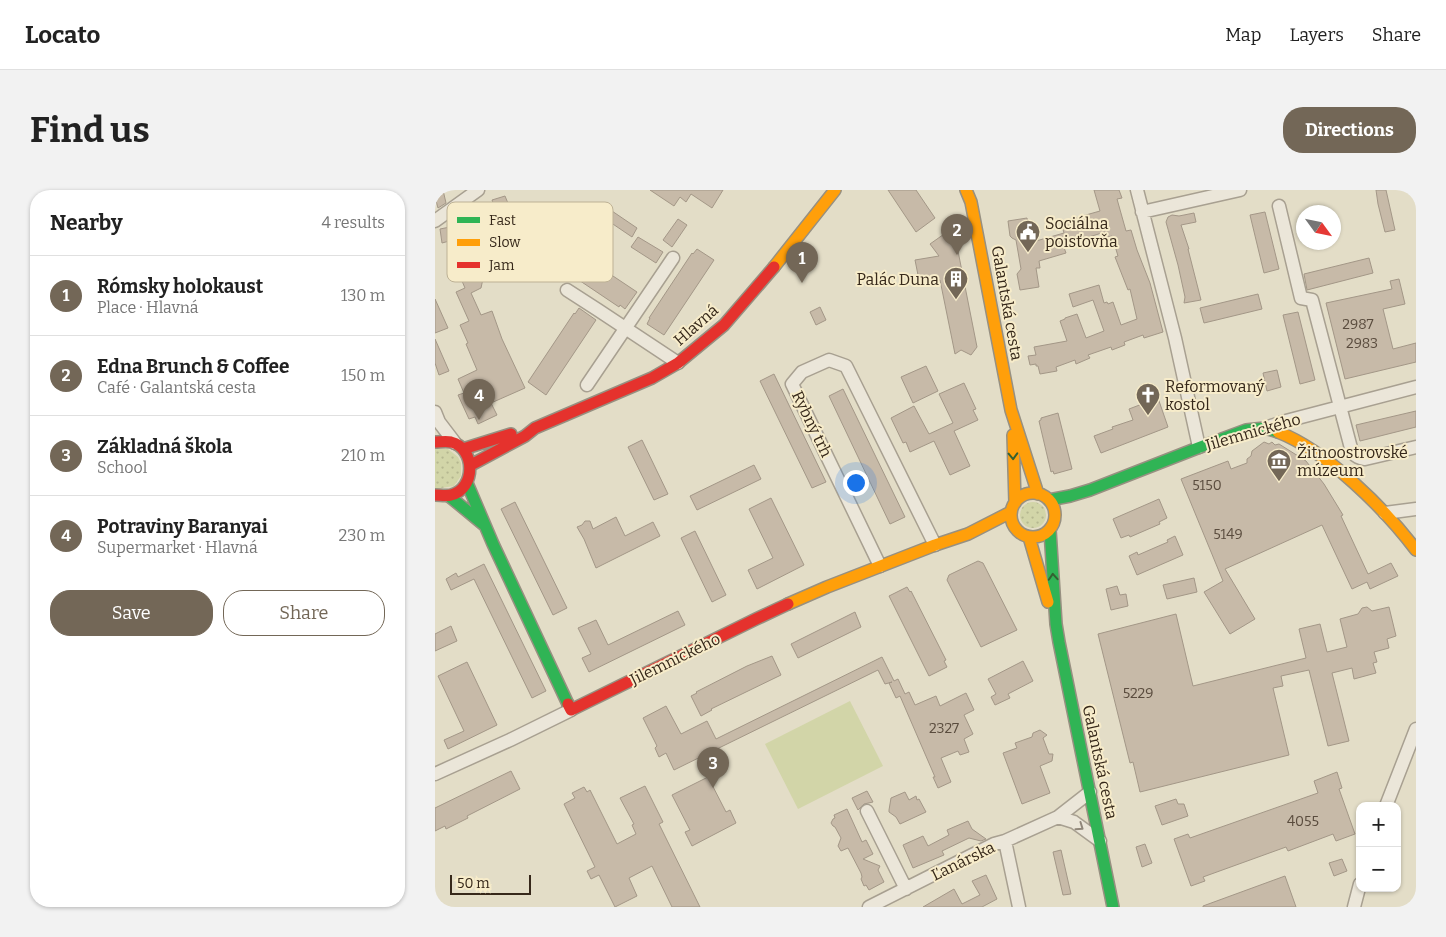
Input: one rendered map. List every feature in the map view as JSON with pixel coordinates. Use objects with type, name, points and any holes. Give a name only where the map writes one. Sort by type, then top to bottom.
[{"type":"main road","name":"Hlavná","points":[[471,464],[525,436],[535,428],[652,378],[678,363],[724,325],[785,254],[835,190]]},
{"type":"main road","name":"Galantská cesta","points":[[966,190],[972,196],[1011,410],[1038,494]]},
{"type":"main road","name":"Galantská cesta","points":[[1011,410],[1013,507]]},
{"type":"main road","name":"Hlavná","points":[[459,446],[523,429],[535,428]]},
{"type":"main road","name":"Jilemnického","points":[[1049,500],[1095,489],[1244,430],[1265,428]]},
{"type":"main road","points":[[1265,428],[1282,433],[1327,462],[1385,513],[1403,532],[1416,550]]},
{"type":"main road","points":[[435,442],[444,441],[459,446],[469,458],[471,464],[471,472],[467,483],[460,490],[449,496],[435,495]]},
{"type":"main road","points":[[467,483],[484,526],[571,710]]},
{"type":"main road","name":"Jilemnického","points":[[1053,525],[1070,508],[1095,489]]},
{"type":"main road","points":[[1031,493],[1038,494],[1049,500],[1055,508],[1053,525],[1040,537],[1029,538],[1018,532],[1012,522],[1013,507],[1025,495],[1031,493]]},
{"type":"main road","points":[[449,496],[484,526]]},
{"type":"main road","name":"Jilemnického","points":[[969,534],[1013,507]]},
{"type":"main road","name":"Galantská cesta","points":[[1053,525],[1056,624]]},
{"type":"main road","name":"Jilemnického","points":[[571,710],[756,619],[827,587],[935,545],[969,534],[999,531],[1018,532]]},
{"type":"main road","name":"Galantská cesta","points":[[1029,538],[1056,624],[1113,907]]},
{"type":"street","points":[[461,202],[478,190]]},
{"type":"street","points":[[1137,190],[1175,338],[1199,447]]},
{"type":"street","points":[[1142,212],[1214,193],[1240,190]]},
{"type":"street","points":[[1279,206],[1301,298],[1312,300],[1350,448],[1355,456],[1359,458],[1416,448]]},
{"type":"street","points":[[435,221],[447,212]]},
{"type":"street","points":[[587,385],[673,258]]},
{"type":"street","points":[[567,290],[678,363]]},
{"type":"street","name":"Rybný trh","points":[[880,566],[792,384],[802,372],[829,360],[847,366],[935,545]]},
{"type":"street","name":"Jilemnického","points":[[1265,428],[1285,421],[1416,387]]},
{"type":"street","points":[[435,437],[437,417]]},
{"type":"street","points":[[437,417],[459,446]]},
{"type":"street","points":[[1385,513],[1416,509]]},
{"type":"street","points":[[439,772],[571,710]]},
{"type":"street","points":[[1388,802],[1416,729]]},
{"type":"street","name":"Ľanárska","points":[[869,907],[994,844],[1005,841],[1058,817],[1090,792]]},
{"type":"street","points":[[867,811],[906,889]]},
{"type":"street","points":[[1058,817],[1074,822],[1100,841]]},
{"type":"street","points":[[1005,841],[1019,907]]},
{"type":"street","points":[[1354,907],[1358,892]]},
{"type":"green space","points":[[435,449],[448,449],[458,457],[461,463],[461,476],[454,486],[435,489]]},
{"type":"green space","points":[[1033,502],[1042,506],[1046,515],[1042,524],[1033,528],[1024,524],[1020,515],[1024,506]]},
{"type":"green space","points":[[850,701],[883,766],[798,809],[765,744]]},
{"type":"building","points":[[435,190],[443,190],[446,203],[438,208],[435,197]]},
{"type":"building","points":[[650,190],[723,190],[712,208],[691,194],[686,202],[680,197],[674,206]]},
{"type":"building","points":[[888,190],[916,190],[935,218],[916,232]]},
{"type":"building","points":[[1094,190],[1119,190],[1122,198],[1117,199],[1126,231],[1131,230],[1150,283],[1163,332],[1144,338],[1143,335],[1124,342],[1125,345],[1112,350],[1111,347],[1088,355],[1090,358],[1076,364],[1075,360],[1056,367],[1057,371],[1040,374],[1036,364],[1030,365],[1028,356],[1036,355],[1034,347],[1067,341],[1060,321],[1077,314],[1086,338],[1104,331],[1093,300],[1073,307],[1069,294],[1099,285],[1104,303],[1113,302],[1121,325],[1137,319],[1130,289],[1128,290],[1115,257],[1118,256],[1112,236],[1107,237],[1105,232],[1063,245],[1066,253],[1039,261],[1040,268],[1036,268],[1039,287],[1020,290],[1017,274],[1021,269],[1016,240],[1010,236],[1008,221],[1027,218],[1030,236],[1035,236],[1036,241],[1064,233],[1061,222],[1100,211]]},
{"type":"building","points":[[1376,190],[1386,190],[1395,230],[1385,232]]},
{"type":"building","points":[[505,196],[507,202],[493,202],[492,200]]},
{"type":"building","points":[[613,212],[637,228],[632,237],[613,224]]},
{"type":"building","points":[[1265,212],[1279,269],[1264,273],[1250,215]]},
{"type":"building","points":[[1194,213],[1196,222],[1181,225],[1189,249],[1201,300],[1184,303],[1185,297],[1178,265],[1166,222],[1168,217],[1172,215],[1179,216]]},
{"type":"building","points":[[678,219],[687,225],[672,247],[663,240]]},
{"type":"building","points":[[447,228],[447,242],[442,243],[440,229]]},
{"type":"building","name":"Palác Duna","points":[[947,232],[957,246],[977,347],[971,355],[961,350],[955,354],[940,280],[937,280],[937,277],[919,280],[915,260],[939,256],[930,244]]},
{"type":"building","points":[[638,237],[663,252],[656,263],[631,247]]},
{"type":"building","points":[[697,249],[714,260],[664,335],[647,324],[649,318],[692,253]]},
{"type":"building","points":[[1369,258],[1373,273],[1307,290],[1304,274]]},
{"type":"building","points":[[613,276],[637,292],[625,309],[620,305],[619,307],[582,282],[613,282]]},
{"type":"building","points":[[1399,279],[1405,304],[1383,309],[1393,349],[1416,343],[1416,362],[1345,379],[1326,303],[1392,289],[1390,281]]},
{"type":"building","points":[[462,282],[482,282],[481,288],[471,293],[481,315],[492,311],[502,339],[525,388],[491,403],[497,415],[478,424],[475,417],[469,419],[458,395],[464,393],[458,379],[477,370],[460,325],[469,321],[456,292],[465,288]]},
{"type":"building","points":[[1258,294],[1262,309],[1204,323],[1200,308]]},
{"type":"building","points":[[435,299],[448,328],[435,333]]},
{"type":"building","points":[[820,307],[826,320],[816,325],[810,312]]},
{"type":"building","points":[[579,308],[596,320],[546,395],[528,382]]},
{"type":"building","points":[[1298,312],[1315,380],[1300,384],[1283,315]]},
{"type":"building","points":[[435,339],[449,371],[439,375],[435,363]]},
{"type":"building","points":[[926,366],[938,391],[913,403],[901,377]]},
{"type":"building","points":[[1277,370],[1281,387],[1267,391],[1263,373]]},
{"type":"building","points":[[774,374],[826,482],[812,488],[760,381]]},
{"type":"building","points":[[964,383],[976,409],[973,410],[978,420],[954,431],[970,466],[950,475],[934,441],[910,452],[906,442],[903,443],[891,418],[914,406],[929,434],[953,423],[939,394]]},
{"type":"building","points":[[843,389],[905,517],[890,524],[829,396]]},
{"type":"building","points":[[1158,398],[1168,427],[1101,453],[1094,436],[1133,420],[1129,409]]},
{"type":"building","points":[[1416,411],[1416,427],[1360,441],[1356,425]]},
{"type":"building","points":[[1058,413],[1072,469],[1054,474],[1053,471],[1051,472],[1039,421],[1041,418]]},
{"type":"building","points":[[642,440],[668,494],[654,500],[628,447]]},
{"type":"building","points":[[1264,442],[1269,444],[1272,442],[1275,445],[1279,444],[1306,461],[1324,484],[1343,515],[1341,516],[1368,574],[1391,563],[1398,576],[1370,589],[1367,582],[1352,589],[1322,525],[1225,569],[1255,619],[1230,634],[1204,592],[1223,581],[1181,479],[1228,461],[1231,469],[1247,463],[1247,459],[1251,456],[1252,451]]},
{"type":"building","points":[[754,465],[761,479],[697,510],[690,496]]},
{"type":"building","points":[[771,498],[804,565],[757,589],[748,570],[773,558],[749,509]]},
{"type":"building","points":[[1159,499],[1167,518],[1159,522],[1160,524],[1130,537],[1129,535],[1121,538],[1113,519]]},
{"type":"building","points":[[515,502],[567,608],[553,615],[501,509]]},
{"type":"building","points":[[616,517],[625,536],[653,522],[660,536],[596,568],[577,527],[585,521],[590,521],[593,529]]},
{"type":"building","points":[[695,531],[726,595],[712,602],[681,538]]},
{"type":"building","points":[[1175,536],[1183,555],[1137,575],[1129,556],[1137,552],[1138,555],[1168,542],[1167,540]]},
{"type":"building","points":[[978,561],[983,563],[1017,630],[981,647],[947,580],[949,575]]},
{"type":"building","points":[[484,564],[546,691],[532,698],[474,579],[451,590],[446,579],[456,573],[458,577]]},
{"type":"building","points":[[1194,578],[1197,592],[1167,599],[1163,585]]},
{"type":"building","points":[[1117,586],[1120,595],[1126,594],[1128,606],[1111,610],[1106,589]]},
{"type":"building","points":[[907,587],[911,591],[946,660],[944,661],[947,667],[929,676],[889,596]]},
{"type":"building","points":[[1367,607],[1372,611],[1389,607],[1396,636],[1387,639],[1389,648],[1374,652],[1377,662],[1373,663],[1376,673],[1354,679],[1352,668],[1332,673],[1349,741],[1328,746],[1309,670],[1281,676],[1283,686],[1273,688],[1289,755],[1140,792],[1133,762],[1130,763],[1098,634],[1176,614],[1193,686],[1306,658],[1299,629],[1320,624],[1327,652],[1347,647],[1340,619],[1358,614],[1362,608]]},
{"type":"building","points":[[678,611],[685,625],[589,672],[582,658],[591,654],[578,628],[596,620],[608,645]]},
{"type":"building","points":[[855,612],[861,627],[798,658],[791,644]]},
{"type":"building","points":[[451,626],[457,641],[435,651],[435,634]]},
{"type":"building","points":[[772,656],[781,675],[711,709],[701,716],[691,696],[747,666]]},
{"type":"building","points":[[882,657],[894,681],[898,679],[905,694],[909,692],[915,705],[936,696],[940,706],[966,693],[974,710],[964,715],[973,734],[964,739],[969,752],[960,755],[958,751],[941,758],[951,782],[938,788],[900,696],[896,698],[889,683],[892,682],[885,684],[878,670],[674,770],[666,753],[659,757],[655,748],[657,746],[643,718],[666,706],[681,734],[707,721],[716,739]]},
{"type":"building","points":[[1023,661],[1033,681],[1008,694],[1010,698],[995,705],[991,697],[996,694],[988,679]]},
{"type":"building","points":[[467,662],[497,725],[448,749],[444,740],[464,731],[438,676]]},
{"type":"building","points":[[1040,730],[1047,735],[1043,738],[1049,754],[1053,754],[1052,761],[1040,766],[1050,793],[1022,804],[1003,753],[1017,748],[1015,743],[1032,737],[1033,733]]},
{"type":"building","points":[[511,771],[520,789],[446,829],[445,826],[435,831],[435,808]]},
{"type":"building","points":[[1337,772],[1342,788],[1339,789],[1355,834],[1336,841],[1333,834],[1288,851],[1286,847],[1203,877],[1205,881],[1191,886],[1174,839],[1188,834],[1190,838],[1318,793],[1314,781]]},
{"type":"building","points":[[708,777],[726,812],[730,810],[736,823],[692,846],[685,832],[690,830],[672,795]]},
{"type":"building","points":[[645,786],[663,822],[659,824],[700,907],[672,907],[652,866],[629,878],[637,896],[615,907],[599,875],[591,879],[587,871],[595,867],[564,804],[575,798],[572,793],[584,787],[587,792],[590,790],[617,844],[636,834],[632,825],[634,824],[620,798]]},
{"type":"building","points":[[867,791],[873,802],[864,804],[858,810],[852,798]]},
{"type":"building","points":[[905,792],[909,800],[916,796],[926,812],[900,824],[889,810],[891,798]]},
{"type":"building","points":[[1176,799],[1178,804],[1184,804],[1188,816],[1162,825],[1155,806]]},
{"type":"building","points":[[847,809],[862,842],[866,840],[873,854],[863,859],[880,866],[878,870],[884,882],[869,890],[866,885],[864,886],[861,873],[848,848],[841,851],[838,846],[841,838],[831,823],[835,818],[834,815]]},
{"type":"building","points":[[968,821],[972,829],[986,839],[981,841],[969,838],[942,851],[944,855],[913,868],[903,845],[923,836],[928,846],[949,835],[947,830]]},
{"type":"building","points":[[1145,844],[1152,863],[1142,867],[1136,847]]},
{"type":"building","points":[[1061,850],[1071,894],[1063,895],[1053,852]]},
{"type":"building","points":[[1342,859],[1347,871],[1334,876],[1329,863]]},
{"type":"building","points":[[986,875],[997,899],[982,907],[923,907],[954,889],[962,904],[980,895],[972,881]]},
{"type":"building","points":[[1285,876],[1296,907],[1203,907],[1203,906]]},
{"type":"traffic: fast","points":[[1049,500],[1090,490],[1246,430],[1265,428],[1278,432]]},
{"type":"traffic: fast","points":[[467,483],[493,544],[568,704]]},
{"type":"traffic: fast","points":[[449,496],[483,524]]},
{"type":"traffic: fast","points":[[1050,530],[1056,624],[1059,642],[1113,907]]},
{"type":"traffic: slow","points":[[774,267],[835,190]]},
{"type":"traffic: slow","points":[[966,190],[971,202],[1011,410],[1038,494]]},
{"type":"traffic: slow","points":[[1278,432],[1316,453],[1354,483],[1388,517],[1416,550]]},
{"type":"traffic: slow","points":[[1013,435],[1015,503]]},
{"type":"traffic: slow","points":[[1037,493],[1049,499],[1054,506],[1055,515],[1054,524],[1049,531],[1042,536],[1029,537],[1021,534],[1014,527],[1011,511],[1014,503],[1021,496],[1037,493]]},
{"type":"traffic: slow","points":[[788,604],[827,587],[968,534],[1011,512]]},
{"type":"traffic: slow","points":[[1029,537],[1048,602]]},
{"type":"traffic: jam","points":[[471,465],[525,436],[535,428],[652,378],[678,363],[724,325],[774,267]]},
{"type":"traffic: jam","points":[[463,449],[511,434]]},
{"type":"traffic: jam","points":[[435,442],[451,442],[459,446],[465,452],[470,468],[469,477],[459,491],[451,495],[435,495]]},
{"type":"traffic: jam","points":[[568,704],[571,710],[788,604]]},
{"type":"place","name":"Sociálna poisťovňa","points":[[1028,253]]},
{"type":"place","name":"Edna Brunch & Coffee","points":[[957,255]]},
{"type":"place","name":"Rómsky holokaust","points":[[802,283]]},
{"type":"place","name":"Palác Duna","points":[[956,300]]},
{"type":"place","name":"Reformovaný kostol","points":[[1148,416]]},
{"type":"place","name":"Potraviny Baranyai","points":[[479,420]]},
{"type":"place","name":"Žitnoostrovské múzeum","points":[[1279,482]]},
{"type":"place","name":"Základná škola","points":[[713,788]]}]
